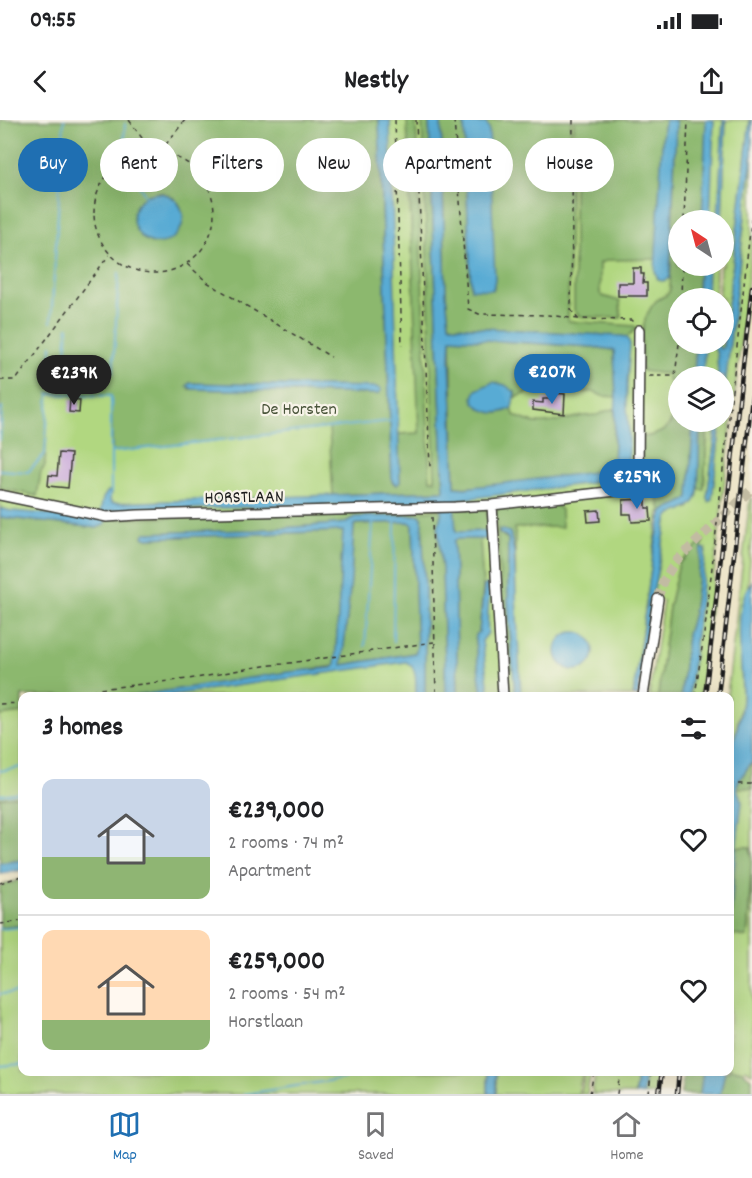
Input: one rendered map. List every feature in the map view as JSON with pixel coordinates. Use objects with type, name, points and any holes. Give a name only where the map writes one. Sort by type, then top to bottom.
[{"type":"street","name":"HORSTLAAN","points":[[0,495],[103,516],[455,507],[492,505],[631,488],[636,483],[638,475],[639,330]]},
{"type":"street","points":[[492,505],[503,692]]},
{"type":"street","points":[[644,692],[658,599]]},
{"type":"path","points":[[129,120],[142,138]]},
{"type":"path","points":[[170,138],[184,120]]},
{"type":"path","points":[[396,120],[402,346]]},
{"type":"path","points":[[416,120],[430,467]]},
{"type":"path","points":[[454,120],[468,309],[479,314],[631,320],[639,330]]},
{"type":"path","points":[[573,120],[570,303],[578,319]]},
{"type":"path","points":[[684,210],[688,120]]},
{"type":"path","points":[[100,188],[95,199],[94,218],[99,237],[109,254],[122,264],[138,271],[155,273],[171,271],[187,264],[201,251],[210,235],[214,217],[213,198],[206,181],[194,167],[178,158]]},
{"type":"path","points":[[696,692],[706,620],[752,214]]},
{"type":"path","points":[[0,380],[16,380],[109,254]]},
{"type":"path","points":[[187,264],[207,282],[332,357]]},
{"type":"path","points":[[639,376],[668,376]]},
{"type":"path","points":[[436,507],[434,642],[436,692]]},
{"type":"path","points":[[75,692],[198,678],[263,665],[434,642]]},
{"type":"path","points":[[0,704],[18,703]]},
{"type":"path","points":[[734,784],[752,784]]},
{"type":"path","points":[[0,883],[18,877]]},
{"type":"path","points":[[0,924],[18,922]]},
{"type":"path","points":[[590,1094],[593,1076]]},
{"type":"path","points":[[617,1094],[619,1076]]},
{"type":"path","points":[[649,1094],[651,1076]]},
{"type":"green space","name":"De Horsten","points":[[0,120],[723,120],[718,210],[668,210],[668,276],[716,276],[715,288],[668,288],[668,354],[717,354],[718,366],[668,366],[668,432],[679,432],[688,496],[659,512],[634,692],[18,692],[18,858],[0,860]]},
{"type":"green space","points":[[0,120],[379,120],[392,482],[394,484],[400,482],[398,434],[419,433],[410,192],[419,192],[430,480],[435,480],[425,192],[432,192],[444,491],[333,495],[329,428],[112,452],[111,396],[49,394],[45,466],[41,472],[37,496],[0,488]],"holes":[[[159,192],[177,201],[180,206],[182,223],[180,230],[152,243],[137,231],[135,213],[140,201]],[[190,383],[378,394],[189,389]]]},
{"type":"green space","points":[[407,120],[416,120],[417,138],[408,138]]},
{"type":"green space","points":[[422,120],[429,120],[430,138],[423,138]]},
{"type":"green space","points":[[441,120],[571,120],[571,138],[525,138],[525,192],[570,192],[568,321],[637,328],[627,337],[449,324],[443,192],[467,192],[471,289],[494,288],[491,192],[513,192],[513,138],[489,138],[487,124],[464,123],[465,138],[442,138]]},
{"type":"green space","points":[[574,120],[666,120],[663,127],[656,259],[609,260],[600,263],[600,293],[602,296],[620,301],[621,318],[584,317],[578,315],[574,310],[574,192],[614,192],[614,138],[574,138]]},
{"type":"green space","points":[[674,120],[706,120],[702,210],[673,210],[676,124]]},
{"type":"green space","points":[[726,120],[750,120],[734,255],[734,210],[722,210]]},
{"type":"green space","points":[[752,156],[752,244],[734,400],[734,366],[727,366],[729,354],[734,354],[734,310]]},
{"type":"green space","points":[[671,276],[699,276],[698,288],[670,288]]},
{"type":"green space","points":[[720,276],[731,276],[730,288],[719,288]]},
{"type":"green space","points":[[667,294],[668,354],[695,354],[695,366],[668,366],[668,378],[667,374],[642,371],[642,343],[646,317],[656,301]]},
{"type":"green space","points":[[451,338],[614,350],[616,397],[569,389],[536,389],[515,398],[515,392],[482,409],[498,413],[512,408],[514,415],[523,419],[546,423],[597,415],[615,409],[613,467],[536,480],[455,487]]},
{"type":"green space","points":[[668,425],[668,432],[692,432],[689,497],[662,513],[656,494],[642,479],[642,437],[664,430]]},
{"type":"green space","points":[[700,432],[707,432],[704,489],[698,489]]},
{"type":"green space","points":[[707,432],[716,432],[707,498],[712,499],[720,432],[730,432],[700,692],[689,692],[706,549],[702,548],[703,542],[679,564],[669,607],[658,692],[650,692],[663,601],[652,598],[668,517],[675,512],[689,508],[698,489],[704,488]]},
{"type":"green space","points":[[750,498],[752,499],[752,536],[748,586],[740,620],[742,702],[734,739],[734,692],[727,692]]},
{"type":"green space","points":[[555,503],[561,510],[562,527],[515,528],[516,615],[514,551],[510,532],[499,531],[508,539],[508,602],[513,669],[505,670],[496,512],[500,507]]},
{"type":"green space","points":[[454,508],[486,510],[489,523],[485,531],[456,532]]},
{"type":"green space","points":[[442,510],[438,529],[442,569],[446,692],[425,692],[422,518],[419,515],[355,517],[344,523],[336,524],[254,530],[145,533],[143,536],[145,538],[343,531],[335,666],[161,692],[18,692],[18,714],[0,716],[0,517],[97,528],[109,511],[108,519]]},
{"type":"green space","points":[[409,522],[413,525],[417,648],[415,653],[342,665],[354,526],[356,524]]},
{"type":"green space","points":[[480,539],[483,588],[479,632],[475,641],[481,692],[458,692],[454,541]]},
{"type":"green space","points":[[703,541],[693,614],[687,635],[681,692],[658,692],[669,607],[679,564]]},
{"type":"green space","points":[[752,733],[752,857],[750,847],[736,847],[735,809],[739,776]]},
{"type":"green space","points":[[752,761],[752,788],[737,788],[738,782]]},
{"type":"green space","points":[[18,796],[18,861],[0,863],[0,798]]},
{"type":"green space","points":[[736,847],[750,847],[752,857],[747,937],[734,935]]},
{"type":"green space","points":[[752,875],[752,1073],[745,1069],[742,1071],[734,1069],[734,935],[747,937]]},
{"type":"green space","points":[[18,880],[18,926],[0,928],[0,886]]},
{"type":"green space","points":[[18,926],[18,1076],[488,1076],[488,1094],[0,1094],[0,928]]},
{"type":"green space","points":[[734,1069],[742,1071],[752,1079],[752,1094],[720,1094],[724,1076],[734,1076]]},
{"type":"green space","points":[[496,1076],[582,1076],[578,1094],[496,1094]]},
{"type":"green space","points":[[584,1076],[590,1076],[587,1094],[581,1094]]},
{"type":"green space","points":[[595,1076],[637,1076],[635,1094],[592,1094]]},
{"type":"green space","points":[[645,1076],[656,1076],[654,1094],[643,1094]]},
{"type":"green space","points":[[683,1076],[702,1076],[700,1094],[681,1094]]},
{"type":"water","points":[[379,120],[390,120],[390,138],[383,138],[383,192],[392,192],[400,482],[397,485],[392,482]]},
{"type":"water","points":[[429,120],[441,120],[442,138],[430,138]]},
{"type":"water","points":[[666,120],[674,120],[676,123],[673,210],[668,210],[668,276],[670,278],[663,281],[658,280],[655,271],[663,127]]},
{"type":"water","points":[[706,120],[714,120],[710,210],[702,210]]},
{"type":"water","points":[[723,120],[726,120],[722,210],[718,210]]},
{"type":"water","points":[[750,120],[752,120],[752,156],[734,310],[734,288],[730,288],[731,276],[734,276],[734,255]]},
{"type":"water","points":[[464,123],[486,123],[489,138],[465,138]]},
{"type":"water","points":[[432,192],[443,192],[449,324],[622,336],[627,337],[630,344],[627,382],[629,454],[628,464],[621,479],[457,500],[454,503],[456,532],[485,531],[490,534],[490,539],[457,539],[454,541],[458,692],[446,692],[442,569],[438,529],[442,510],[435,502],[109,511],[104,525],[97,528],[0,517],[0,508],[11,511],[99,518],[103,498],[108,491],[111,492],[112,503],[444,491]],"holes":[[[451,338],[614,350],[616,397],[613,467],[610,469],[465,488],[455,487]]]},
{"type":"water","points":[[467,192],[492,192],[495,279],[493,290],[471,289]]},
{"type":"water","points":[[153,193],[163,193],[176,200],[183,213],[183,223],[176,236],[163,243],[153,243],[144,239],[137,232],[133,223],[133,213],[137,204],[144,197]]},
{"type":"water","points":[[699,276],[708,276],[707,288],[698,288]]},
{"type":"water","points":[[695,354],[704,354],[704,366],[695,366]]},
{"type":"water","points":[[729,354],[727,366],[718,366],[717,355]]},
{"type":"water","points":[[493,382],[505,385],[515,392],[512,408],[496,413],[482,409],[474,402],[473,397],[476,390]]},
{"type":"water","points":[[190,383],[376,387],[381,391],[378,394],[371,394],[192,389],[187,386]]},
{"type":"water","points":[[692,432],[700,432],[698,493],[690,506],[668,517],[652,598],[639,692],[634,692],[653,555],[662,513],[689,497]]},
{"type":"water","points":[[716,432],[720,432],[712,499],[709,502],[707,498]]},
{"type":"water","points":[[420,515],[422,518],[425,692],[416,692],[415,672],[406,662],[192,692],[160,692],[335,666],[343,531],[144,538],[145,533],[254,530],[344,523],[355,517]],"holes":[[[409,522],[413,525],[417,648],[415,653],[342,665],[356,524]]]},
{"type":"water","points":[[499,530],[510,532],[514,552],[521,692],[515,692],[508,602],[508,539],[500,534]]},
{"type":"water","points":[[702,548],[706,549],[689,692],[681,692],[687,635],[693,614]]},
{"type":"water","points":[[752,581],[752,761],[738,782],[737,788],[742,802],[734,866],[734,740],[742,699],[740,621],[745,592]]},
{"type":"water","points":[[487,584],[489,586],[488,633],[482,641],[489,692],[481,692],[475,641],[479,632],[484,586]]},
{"type":"water","points":[[575,632],[588,638],[594,651],[588,664],[575,670],[562,664],[556,651],[562,638]]},
{"type":"water","points":[[18,861],[18,871],[0,874],[0,863]]},
{"type":"water","points":[[488,1076],[496,1076],[496,1094],[488,1094]]},
{"type":"water","points":[[637,1076],[645,1076],[643,1094],[635,1094]]},
{"type":"water","points":[[702,1076],[724,1076],[720,1094],[700,1094]]},
{"type":"building","points":[[633,268],[641,268],[641,274],[644,274],[643,283],[647,283],[647,296],[618,296],[618,283],[633,283]]},
{"type":"building","points":[[553,393],[565,394],[564,414],[533,410],[533,402],[543,403],[543,399],[553,399]]},
{"type":"building","points":[[70,399],[80,400],[79,413],[69,412]]},
{"type":"building","points":[[59,453],[71,454],[68,488],[48,486],[49,475],[57,476]]},
{"type":"building","points":[[646,499],[646,508],[650,508],[651,521],[632,522],[631,514],[623,514],[623,500]]},
{"type":"building","points":[[599,510],[600,521],[588,522],[587,511]]},
{"type":"waterway","points":[[51,322],[64,120]]},
{"type":"waterway","points":[[124,138],[125,124]]},
{"type":"waterway","points":[[143,192],[146,196]]},
{"type":"waterway","points":[[113,372],[119,273]]},
{"type":"waterway","points":[[65,370],[68,327]]},
{"type":"waterway","points":[[51,370],[52,345]]},
{"type":"waterway","points":[[0,470],[28,472],[45,454],[49,394],[111,396],[111,492]]},
{"type":"waterway","points":[[0,440],[2,407]]},
{"type":"waterway","points":[[112,452],[390,421]]},
{"type":"waterway","points":[[365,646],[373,521]]},
{"type":"waterway","points":[[393,642],[395,522]]},
{"type":"waterway","points":[[0,771],[18,768]]},
{"type":"waterway","points":[[0,795],[18,793]]},
{"type":"waterway","points":[[0,929],[18,927]]},
{"type":"waterway","points":[[0,994],[18,992]]},
{"type":"waterway","points":[[0,1066],[18,1064]]},
{"type":"waterway","points":[[244,1094],[361,1076]]},
{"type":"tunnel","points":[[658,599],[663,581],[677,560],[752,489]]},
{"type":"railway","points":[[705,692],[752,287]]},
{"type":"railway","points":[[718,692],[752,396]]},
{"type":"railway","points":[[659,1094],[661,1076]]},
{"type":"railway","points":[[677,1094],[679,1076]]}]
